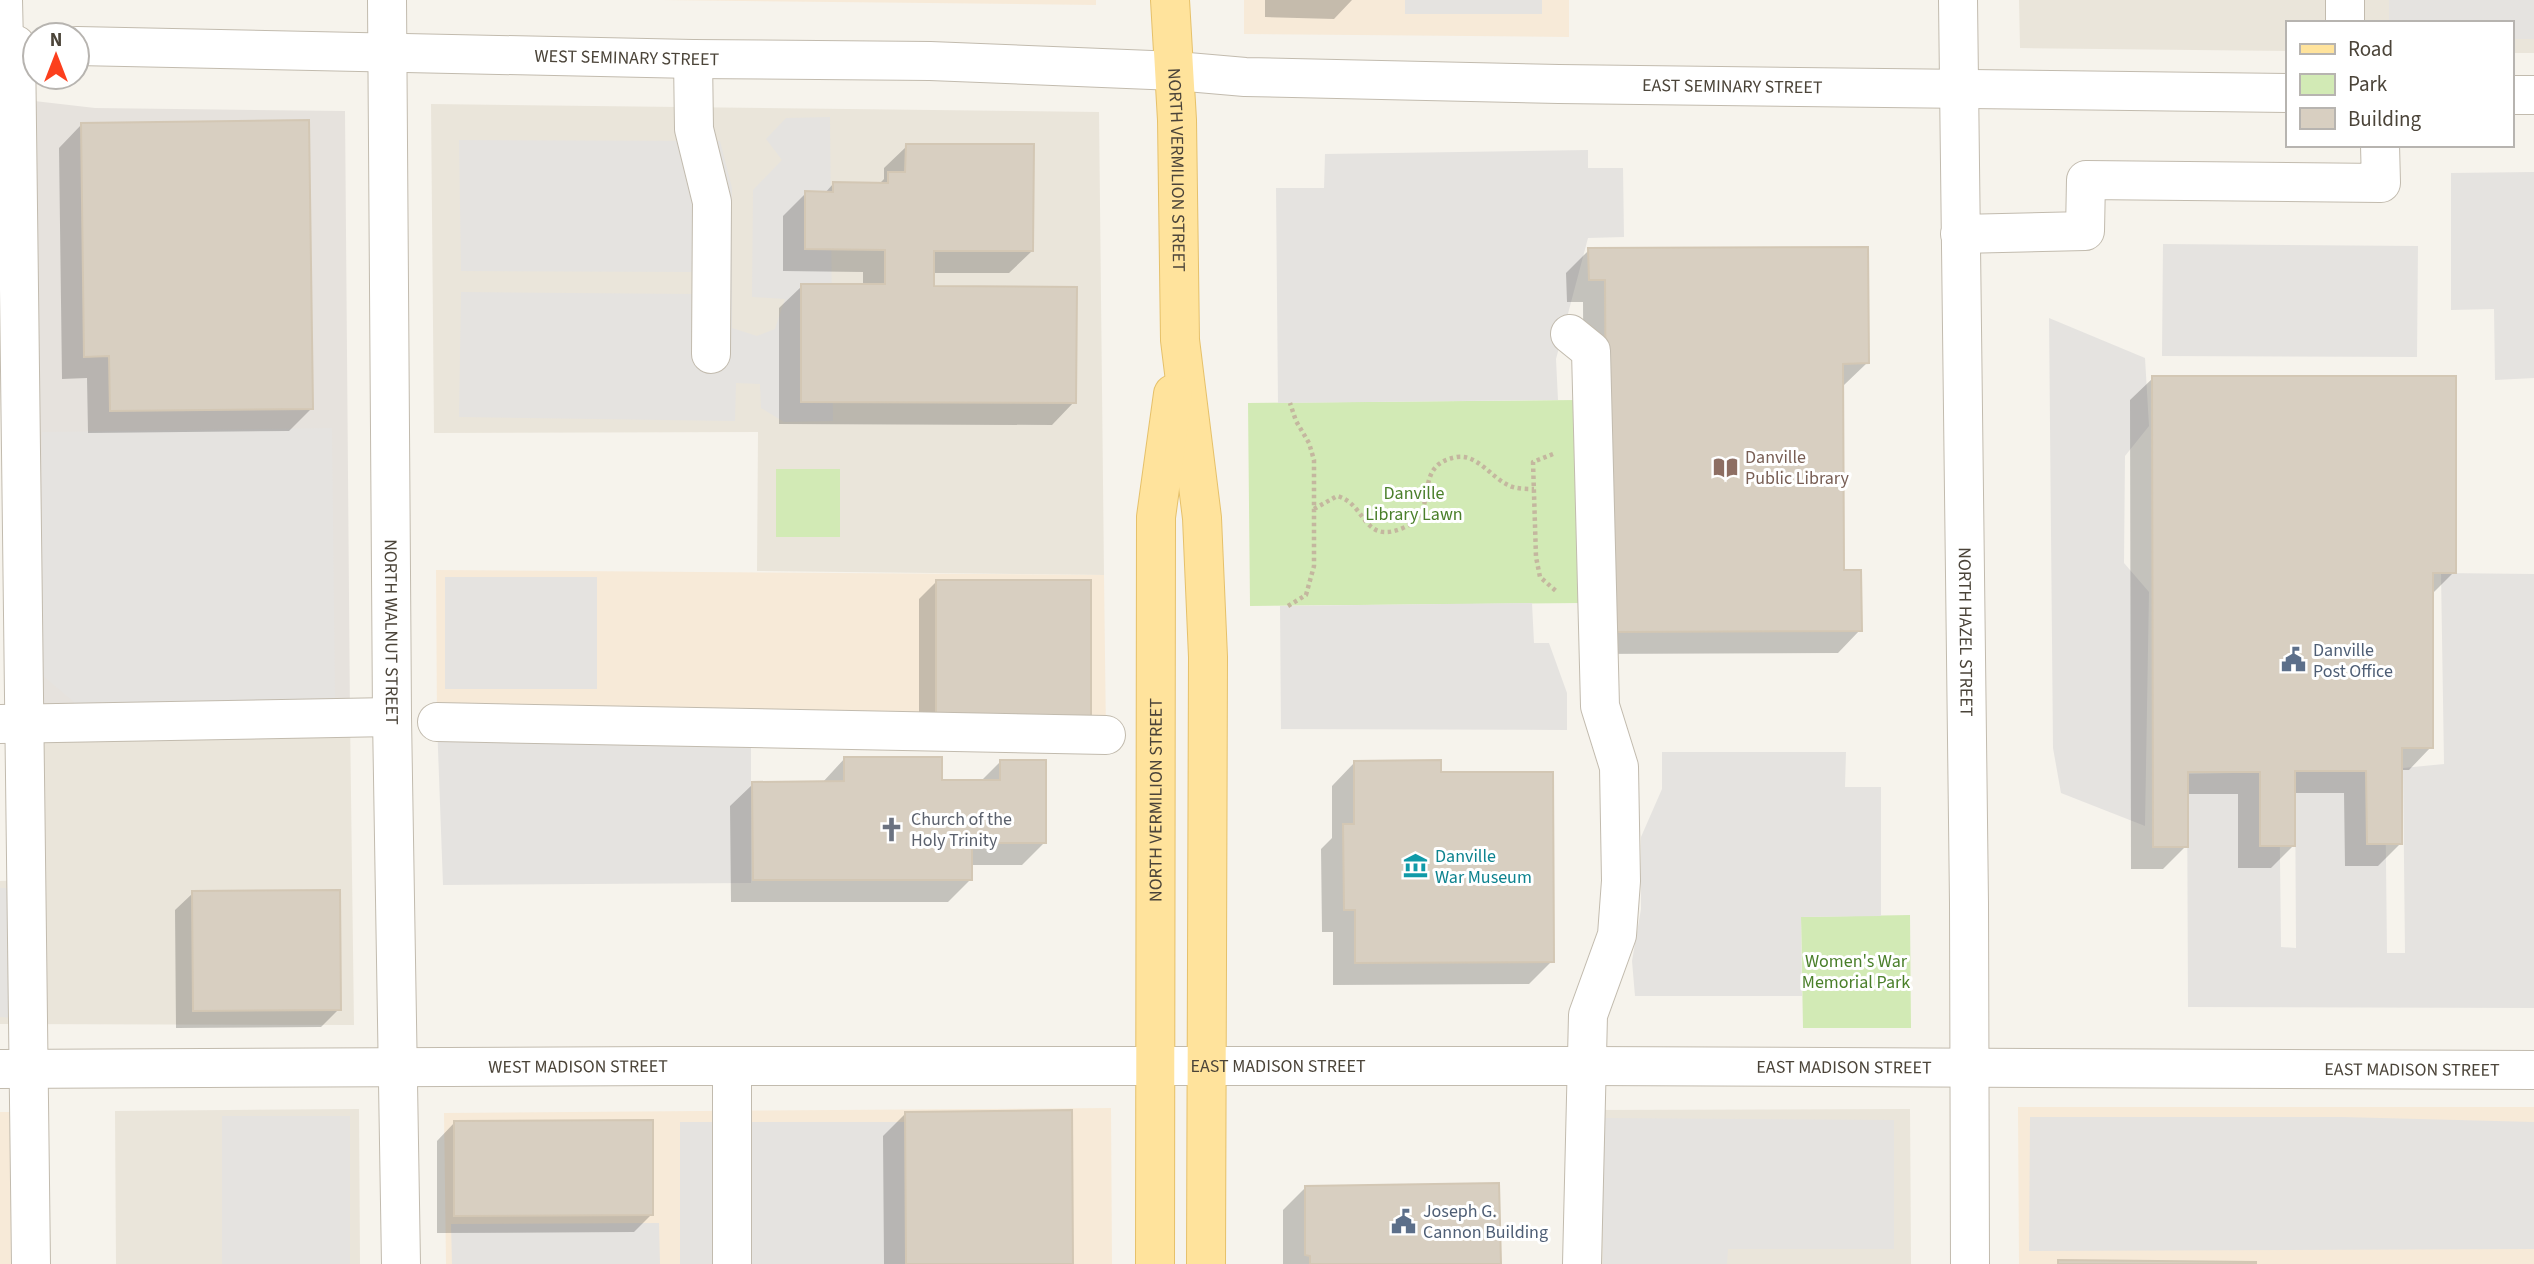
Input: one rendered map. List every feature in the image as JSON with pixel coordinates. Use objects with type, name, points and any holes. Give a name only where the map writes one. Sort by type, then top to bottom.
[{"type":"main road","name":"NORTH VERMILION STREET","points":[[1170,0],[1175,71],[1180,340],[1202,518],[1208,657],[1206,1264]]},
{"type":"main road","name":"NORTH VERMILION STREET","points":[[1155,1264],[1156,517],[1180,340]]},
{"type":"street","points":[[3,0],[14,44],[11,429],[15,1069],[32,1264]]},
{"type":"street","name":"NORTH WALNUT STREET","points":[[387,0],[392,717],[401,1264]]},
{"type":"street","name":"NORTH HAZEL STREET","points":[[1958,0],[1970,1264]]},
{"type":"street","points":[[2344,0],[2345,21]]},
{"type":"street","name":"WEST SEMINARY STREET","points":[[91,46],[693,60],[930,61],[1175,71]]},
{"type":"street","points":[[693,60],[694,129],[712,202],[711,354]]},
{"type":"street","name":"EAST SEMINARY STREET","points":[[1175,71],[1245,77],[1559,84],[2286,93]]},
{"type":"street","points":[[2513,95],[2534,96]]},
{"type":"street","points":[[1960,234],[2085,231],[2086,180],[2381,183],[2380,147]]},
{"type":"street","points":[[1570,334],[1591,351],[1600,706],[1619,767],[1621,881],[1617,934],[1588,1015],[1582,1264]]},
{"type":"street","points":[[12,724],[392,717]]},
{"type":"street","points":[[437,722],[1106,735]]},
{"type":"street","points":[[732,1066],[732,1264]]},
{"type":"street","name":"EAST MADISON STREET","points":[[1154,1066],[1969,1066],[2023,1069],[2534,1070]]},
{"type":"street","name":"WEST MADISON STREET","points":[[15,1069],[1154,1066]]},
{"type":"path","points":[[1288,606],[1306,595],[1314,566],[1314,460],[1290,402]]},
{"type":"path","points":[[1559,454],[1548,454],[1533,462],[1539,578],[1551,589],[1598,613]]},
{"type":"path","points":[[1314,509],[1337,496],[1348,499],[1367,524],[1379,531],[1404,528],[1420,517],[1425,503],[1426,483],[1432,471],[1455,457],[1467,457],[1509,486],[1534,489]]},
{"type":"shaded area","points":[[662,0],[1096,0],[1096,5],[928,3]]},
{"type":"shaded area","points":[[1244,0],[1569,0],[1569,37],[1244,34]]},
{"type":"shaded area","points":[[1405,0],[1542,0],[1542,14],[1405,14]]},
{"type":"shaded area","points":[[2019,0],[2534,0],[2534,53],[2513,53],[2513,21],[2286,21],[2286,51],[2020,48]]},
{"type":"shaded area","points":[[2389,0],[2534,0],[2534,39],[2513,39],[2513,21],[2389,21]]},
{"type":"shaded area","points":[[17,99],[95,108],[345,111],[350,717],[23,724]]},
{"type":"shaded area","points":[[431,104],[1099,112],[1104,575],[757,571],[758,432],[434,433]]},
{"type":"shaded area","points":[[830,117],[833,421],[784,422],[761,408],[760,384],[736,383],[735,421],[459,417],[461,292],[692,294],[693,272],[461,271],[459,140],[720,141],[732,188],[732,328],[757,336],[775,329],[785,299],[752,297],[753,190],[782,160],[766,139],[786,118]]},
{"type":"shaded area","points":[[1588,150],[1588,168],[1623,168],[1624,237],[1588,238],[1556,359],[1558,400],[1278,403],[1276,188],[1324,188],[1325,154]]},
{"type":"shaded area","points":[[2534,172],[2534,378],[2495,380],[2494,309],[2451,310],[2451,173]]},
{"type":"shaded area","points":[[2163,244],[2418,246],[2417,357],[2162,356]]},
{"type":"shaded area","points":[[2049,318],[2145,358],[2149,426],[2125,456],[2124,563],[2149,592],[2145,826],[2061,793],[2053,748]]},
{"type":"shaded area","points":[[332,428],[335,702],[75,703],[41,674],[42,432]]},
{"type":"shaded area","points":[[436,570],[1104,575],[1106,735],[437,722]]},
{"type":"shaded area","points":[[2441,573],[2534,574],[2534,1008],[2188,1007],[2187,774],[2279,772],[2281,947],[2296,948],[2295,772],[2385,772],[2387,953],[2405,953],[2403,768],[2444,764]]},
{"type":"shaded area","points":[[445,577],[597,577],[597,689],[445,689]]},
{"type":"shaded area","points":[[1532,603],[1534,643],[1549,643],[1567,693],[1567,730],[1281,729],[1280,606]]},
{"type":"shaded area","points":[[350,717],[354,1025],[0,1024],[0,881],[26,880],[23,724]]},
{"type":"shaded area","points":[[437,722],[751,728],[751,883],[443,885]]},
{"type":"shaded area","points":[[1662,752],[1846,752],[1845,787],[1881,787],[1881,916],[1801,917],[1802,996],[1635,996],[1632,961],[1641,909],[1641,837],[1662,789]]},
{"type":"shaded area","points":[[0,888],[11,888],[15,1018],[0,1017]]},
{"type":"shaded area","points":[[2018,1107],[2534,1107],[2534,1264],[2019,1264]]},
{"type":"shaded area","points":[[1111,1108],[1112,1264],[446,1264],[444,1113]]},
{"type":"shaded area","points":[[359,1109],[360,1264],[116,1264],[115,1111]]},
{"type":"shaded area","points":[[1910,1109],[1911,1264],[1582,1264],[1584,1110]]},
{"type":"shaded area","points":[[0,1112],[31,1112],[31,1264],[0,1264]]},
{"type":"shaded area","points":[[222,1116],[350,1116],[350,1264],[222,1264]]},
{"type":"shaded area","points":[[2030,1117],[2342,1117],[2534,1122],[2534,1249],[2029,1251]]},
{"type":"shaded area","points":[[1603,1118],[1894,1120],[1894,1249],[1728,1249],[1727,1264],[1603,1264]]},
{"type":"shaded area","points":[[680,1122],[908,1122],[908,1264],[680,1264]]},
{"type":"shaded area","points":[[659,1223],[660,1264],[452,1264],[451,1224]]},
{"type":"green space","name":"Danville Library Lawn","points":[[1579,400],[1581,603],[1250,606],[1248,403]]},
{"type":"green space","points":[[776,469],[840,469],[840,537],[776,537]]},
{"type":"green space","name":"Women's War Memorial Park","points":[[1910,915],[1911,1028],[1803,1028],[1801,917]]},
{"type":"building","points":[[309,120],[313,409],[110,411],[109,356],[84,357],[81,123]]},
{"type":"building","points":[[906,144],[1034,144],[1033,251],[934,251],[934,286],[1077,287],[1076,403],[801,402],[801,284],[885,284],[885,250],[805,249],[805,191],[833,192],[833,182],[888,183],[888,172],[905,172]]},
{"type":"building","name":"Danville Public Library","points":[[1868,247],[1869,363],[1843,364],[1844,570],[1861,570],[1862,631],[1607,632],[1605,280],[1589,280],[1588,248]]},
{"type":"building","name":"Danville Post Office","points":[[2152,376],[2456,376],[2456,573],[2433,573],[2433,748],[2402,748],[2402,844],[2367,844],[2366,771],[2295,771],[2295,846],[2260,846],[2260,772],[2188,772],[2188,847],[2153,847]]},
{"type":"building","points":[[936,580],[1091,580],[1091,716],[936,716]]},
{"type":"building","points":[[844,757],[942,757],[942,780],[1000,780],[1000,760],[1046,760],[1046,843],[972,843],[972,880],[753,880],[752,782],[844,781]]},
{"type":"building","points":[[1441,760],[1441,772],[1553,772],[1554,962],[1355,963],[1355,910],[1344,910],[1343,824],[1354,824],[1354,761]]},
{"type":"building","points":[[340,890],[341,1010],[193,1011],[192,891]]},
{"type":"building","points":[[1072,1110],[1073,1264],[906,1264],[905,1112]]},
{"type":"building","points":[[653,1120],[653,1215],[454,1216],[454,1121]]},
{"type":"building","name":"Joseph G. Cannon Building","points":[[1499,1183],[1501,1264],[1310,1264],[1310,1256],[1305,1255],[1305,1186]]},
{"type":"building","points":[[2058,1260],[2256,1262],[2256,1264],[2058,1264]]},
{"type":"place","name":"Danville Public Library","points":[[1725,467]]},
{"type":"place","name":"Danville Post Office","points":[[2293,660]]},
{"type":"place","name":"Church of the Holy Trinity","points":[[891,829]]},
{"type":"place","name":"Danville War Museum","points":[[1415,866]]},
{"type":"place","name":"Joseph G. Cannon Building","points":[[1403,1221]]}]
